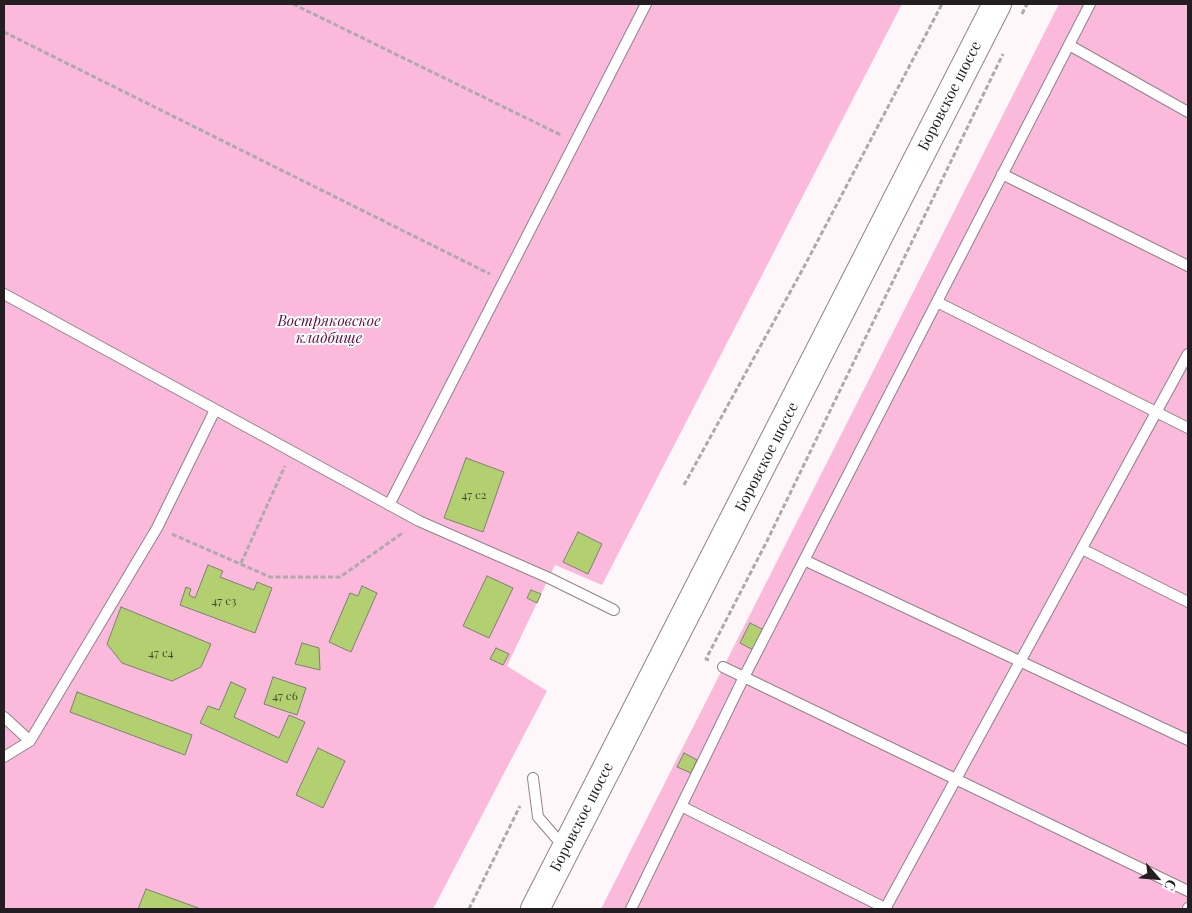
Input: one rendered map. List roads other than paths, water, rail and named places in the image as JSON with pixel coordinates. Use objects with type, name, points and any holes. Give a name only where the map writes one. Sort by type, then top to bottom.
[{"type":"street","name":"Боровское шоссе","points":[[535,909],[997,4]]},
{"type":"lane","points":[[389,505],[646,4]]},
{"type":"lane","points":[[631,909],[744,677],[1090,4]]},
{"type":"lane","points":[[1069,45],[1188,112]]},
{"type":"lane","points":[[1002,174],[1188,266]]},
{"type":"lane","points":[[4,294],[418,521],[549,578],[614,610]]},
{"type":"lane","points":[[937,302],[1188,428]]},
{"type":"lane","points":[[682,806],[886,909],[1188,354]]},
{"type":"lane","points":[[4,757],[30,741],[157,528],[216,410]]},
{"type":"lane","points":[[1082,549],[1188,602]]},
{"type":"lane","points":[[804,560],[1188,740]]},
{"type":"lane","points":[[723,667],[1188,891]]},
{"type":"lane","points":[[4,717],[30,741]]},
{"type":"lane","points":[[533,778],[538,817],[566,850]]},
{"type":"park label","name":"Востряковское кладбище","points":[[329,330]]}]
